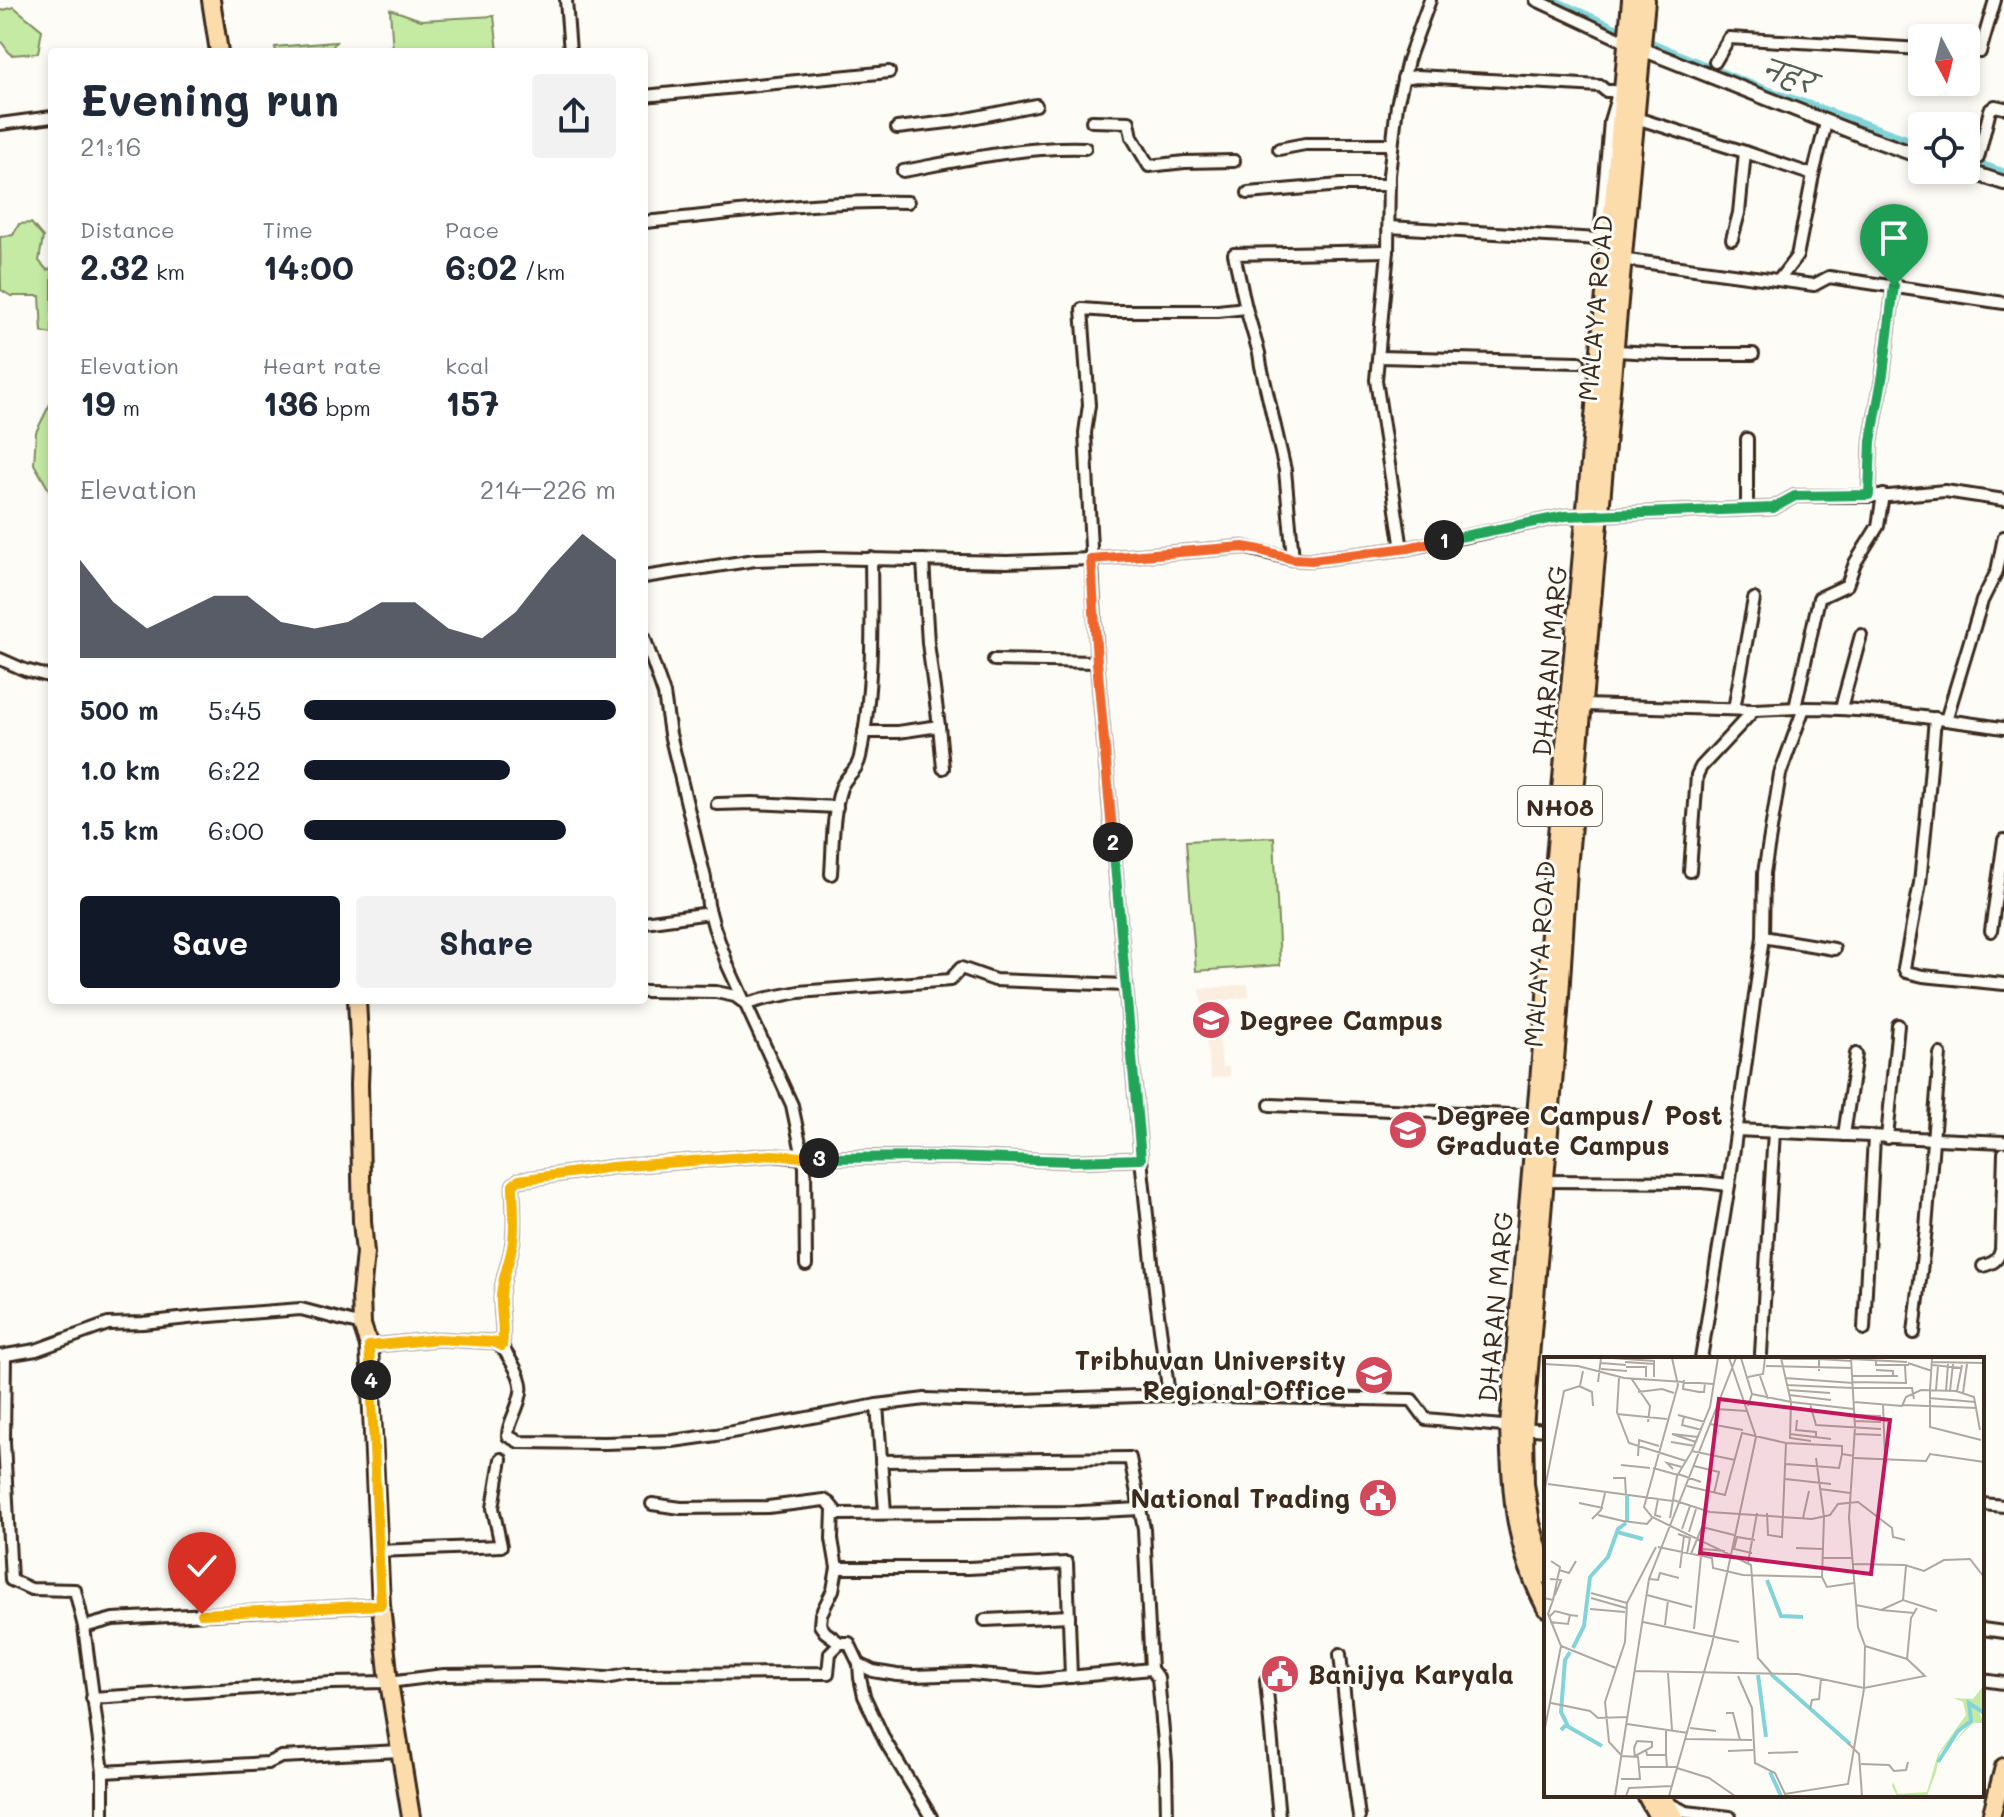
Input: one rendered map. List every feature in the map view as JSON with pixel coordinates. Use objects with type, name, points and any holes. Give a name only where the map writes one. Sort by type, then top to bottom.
[{"type":"main road","points":[[211,0],[218,48]]},
{"type":"main road","name":"DHARAN MARG","points":[[1544,1604],[1534,1584],[1516,1525],[1511,1486],[1537,1181],[1535,1116],[1554,869],[1574,736],[1635,46],[1631,0]]},
{"type":"main road","name":"MALAYA ROAD","points":[[1537,1181],[1559,1012],[1574,736],[1584,705],[1594,516],[1616,351],[1617,259],[1636,118],[1635,46],[1646,0]]},
{"type":"main road","points":[[357,1004],[365,1253],[362,1325],[369,1346],[381,1605],[389,1682],[411,1817]]},
{"type":"main road","name":"NH08","points":[[1517,1427],[1531,1523],[1544,1568]]},
{"type":"main road","points":[[1991,1817],[2004,1767]]},
{"type":"main road","points":[[1656,1804],[1675,1817]]},
{"type":"street","points":[[566,0],[570,48]]},
{"type":"street","points":[[1402,549],[1376,380],[1397,105],[1408,60],[1430,0]]},
{"type":"street","points":[[1536,0],[1635,46],[1826,123],[1908,152]]},
{"type":"street","points":[[1980,52],[1995,0]]},
{"type":"street","points":[[1715,62],[1729,38],[1908,48]]},
{"type":"street","points":[[648,96],[889,72]]},
{"type":"street","points":[[1389,227],[1600,239],[1610,121],[1617,97],[1614,91],[1606,91],[1600,86],[1417,76],[1403,78]]},
{"type":"street","points":[[897,128],[957,121],[1036,105]]},
{"type":"street","points":[[1980,150],[1990,110],[1995,106],[2004,108]]},
{"type":"street","points":[[0,124],[48,118]]},
{"type":"street","points":[[1636,118],[1813,175]]},
{"type":"street","points":[[1092,121],[1129,122],[1132,137],[1149,166],[1234,161]]},
{"type":"street","points":[[1779,280],[1797,256],[1826,123]]},
{"type":"street","points":[[1279,149],[1305,144],[1392,144]]},
{"type":"street","points":[[903,171],[984,157],[1064,147],[1085,148]]},
{"type":"street","points":[[1732,239],[1739,213],[1745,152]]},
{"type":"street","points":[[1980,175],[2004,183]]},
{"type":"street","points":[[1248,193],[1341,185],[1389,185]]},
{"type":"street","points":[[648,222],[814,204],[908,202]]},
{"type":"street","points":[[1293,559],[1285,470],[1234,254],[1388,251]]},
{"type":"street","points":[[1617,259],[1814,285],[1829,277],[2004,303]]},
{"type":"street","points":[[1869,495],[1871,441],[1894,286]]},
{"type":"street","points":[[1169,1395],[1141,1159],[1097,662],[1085,433],[1089,405],[1082,309],[1218,311],[1246,308]]},
{"type":"street","points":[[1616,351],[1753,354]]},
{"type":"street","points":[[1379,357],[1579,362]]},
{"type":"street","points":[[1747,439],[1747,509]]},
{"type":"street","points":[[648,576],[755,560],[871,558],[1007,562],[1243,547],[1311,560],[1402,549],[1565,516],[1773,508],[1795,496],[1945,491],[2004,500]]},
{"type":"street","points":[[1701,1357],[1763,937],[1764,873],[1780,774],[1800,708],[1819,598],[1847,585],[1855,563],[1878,526],[1883,495]]},
{"type":"street","points":[[2004,537],[1997,571],[1982,601],[1940,719],[1920,883],[1904,968],[1906,972],[1923,976],[2004,984]]},
{"type":"street","points":[[831,874],[842,785],[856,769],[864,732],[872,605],[871,558]]},
{"type":"street","points":[[923,560],[928,643],[943,768]]},
{"type":"street","points":[[1734,709],[1754,599]]},
{"type":"street","points":[[1841,708],[1861,635]]},
{"type":"street","points":[[648,648],[664,694],[710,913],[728,966],[792,1105],[804,1158],[806,1265]]},
{"type":"street","points":[[0,659],[48,676]]},
{"type":"street","points":[[994,660],[1097,662]]},
{"type":"street","points":[[1584,705],[1754,710],[1841,708],[2004,728]]},
{"type":"street","points":[[1690,871],[1697,775],[1754,710]]},
{"type":"street","points":[[864,732],[898,732],[939,726]]},
{"type":"street","points":[[717,804],[837,807]]},
{"type":"street","points":[[1991,931],[2004,840]]},
{"type":"street","points":[[648,921],[710,913]]},
{"type":"street","points":[[1763,937],[1834,949]]},
{"type":"street","points":[[746,1004],[799,992],[950,980],[961,968],[995,980],[1126,985]]},
{"type":"street","points":[[648,991],[716,992],[735,996],[746,1004]]},
{"type":"street","points":[[1887,1138],[1898,1025]]},
{"type":"street","points":[[1844,1135],[1856,1054]]},
{"type":"street","points":[[1914,1333],[1940,1054]]},
{"type":"street","points":[[1270,1105],[1535,1116]]},
{"type":"street","points":[[1736,1130],[2004,1142]]},
{"type":"street","points":[[1761,1354],[1774,1131]]},
{"type":"street","points":[[1864,1329],[1874,1137]]},
{"type":"street","points":[[1983,1266],[1999,1258],[2003,1229],[2004,1153]]},
{"type":"street","points":[[502,1346],[504,1336],[500,1315],[503,1278],[514,1231],[513,1185],[519,1180],[612,1167],[772,1155],[1073,1161],[1141,1159]]},
{"type":"street","points":[[1537,1181],[1703,1182],[1729,1185]]},
{"type":"street","points":[[103,1817],[103,1772],[84,1627],[75,1590],[31,1589],[11,1580],[2,1356],[36,1350],[108,1324],[301,1309],[362,1325]]},
{"type":"street","points":[[369,1346],[438,1339],[494,1342],[502,1346],[523,1387],[508,1429],[508,1436],[519,1442],[673,1441],[925,1399],[994,1401],[1169,1395],[1412,1400],[1426,1419],[1544,1430]]},
{"type":"street","points":[[877,1405],[885,1512]]},
{"type":"street","points":[[881,1461],[1130,1458],[1144,1529],[1151,1669],[1158,1678],[1166,1763],[1167,1817]]},
{"type":"street","points":[[378,1551],[501,1546],[493,1508],[501,1459]]},
{"type":"street","points":[[652,1504],[681,1508],[768,1507],[824,1500],[838,1514],[847,1515],[1140,1509]]},
{"type":"street","points":[[1984,1504],[2004,1506]]},
{"type":"street","points":[[833,1510],[832,1539],[837,1568],[833,1590],[821,1614],[820,1625],[840,1643],[849,1643],[859,1664],[864,1696],[885,1741],[931,1817]]},
{"type":"street","points":[[837,1568],[968,1568],[1067,1563],[1071,1677]]},
{"type":"street","points":[[84,1627],[113,1619],[381,1605]]},
{"type":"street","points":[[985,1620],[1069,1616]]},
{"type":"street","points":[[1984,1629],[2004,1632]]},
{"type":"street","points":[[92,1698],[389,1682],[444,1675],[540,1674],[606,1678],[626,1674],[828,1673],[830,1653],[840,1643]]},
{"type":"street","points":[[1340,1654],[1359,1817]]},
{"type":"street","points":[[859,1664],[873,1671],[913,1676],[970,1674],[1038,1680],[1151,1669]]},
{"type":"street","points":[[1266,1680],[1279,1817]]},
{"type":"street","points":[[1984,1680],[2004,1683]]},
{"type":"street","points":[[103,1772],[268,1763],[281,1757],[400,1751]]},
{"type":"street","points":[[1656,1804],[1686,1812],[1730,1817]]},
{"type":"shaded area","name":"Degree Campus","points":[[1248,984],[1249,997],[1216,1001],[1222,1067],[1229,1067],[1230,1076],[1211,1078],[1200,989]]},
{"type":"green space","points":[[14,7],[42,30],[38,53],[11,55],[0,40],[0,11]]},
{"type":"green space","points":[[390,9],[421,20],[494,16],[498,48],[393,48]]},
{"type":"green space","points":[[336,42],[332,48],[275,47]]},
{"type":"green space","points":[[31,223],[43,237],[39,261],[48,270],[48,333],[42,332],[40,296],[11,296],[1,290],[0,237],[13,235],[19,224]]},
{"type":"green space","points":[[48,408],[48,488],[34,464],[36,432]]},
{"type":"green space","points":[[1274,837],[1280,965],[1196,971],[1186,841]]},
{"type":"waterway","name":"नहर","points":[[1552,0],[1628,34]]},
{"type":"waterway","name":"नहर","points":[[1643,40],[1740,81],[1908,140]]},
{"type":"waterway","name":"नहर","points":[[1980,165],[2004,173]]},
{"type":"place","name":"Degree Campus","points":[[1211,1020]]},
{"type":"place","name":"Degree Campus/ Post Graduate Campus","points":[[1408,1130]]},
{"type":"place","name":"Tribhuvan University Regional Office","points":[[1374,1375]]},
{"type":"place","name":"National Trading","points":[[1378,1498]]},
{"type":"place","name":"Banijya Karyala","points":[[1280,1674]]},
{"type":"route","points":[[202,1614],[381,1605],[369,1346],[438,1339],[494,1342],[502,1346],[504,1336],[500,1315],[503,1278],[514,1231],[513,1185],[519,1180],[612,1167],[772,1155],[1073,1161],[1141,1159],[1097,662],[1091,559],[1243,547],[1311,560],[1408,548],[1565,516],[1773,508],[1795,496],[1869,495],[1871,441],[1894,286]]}]
